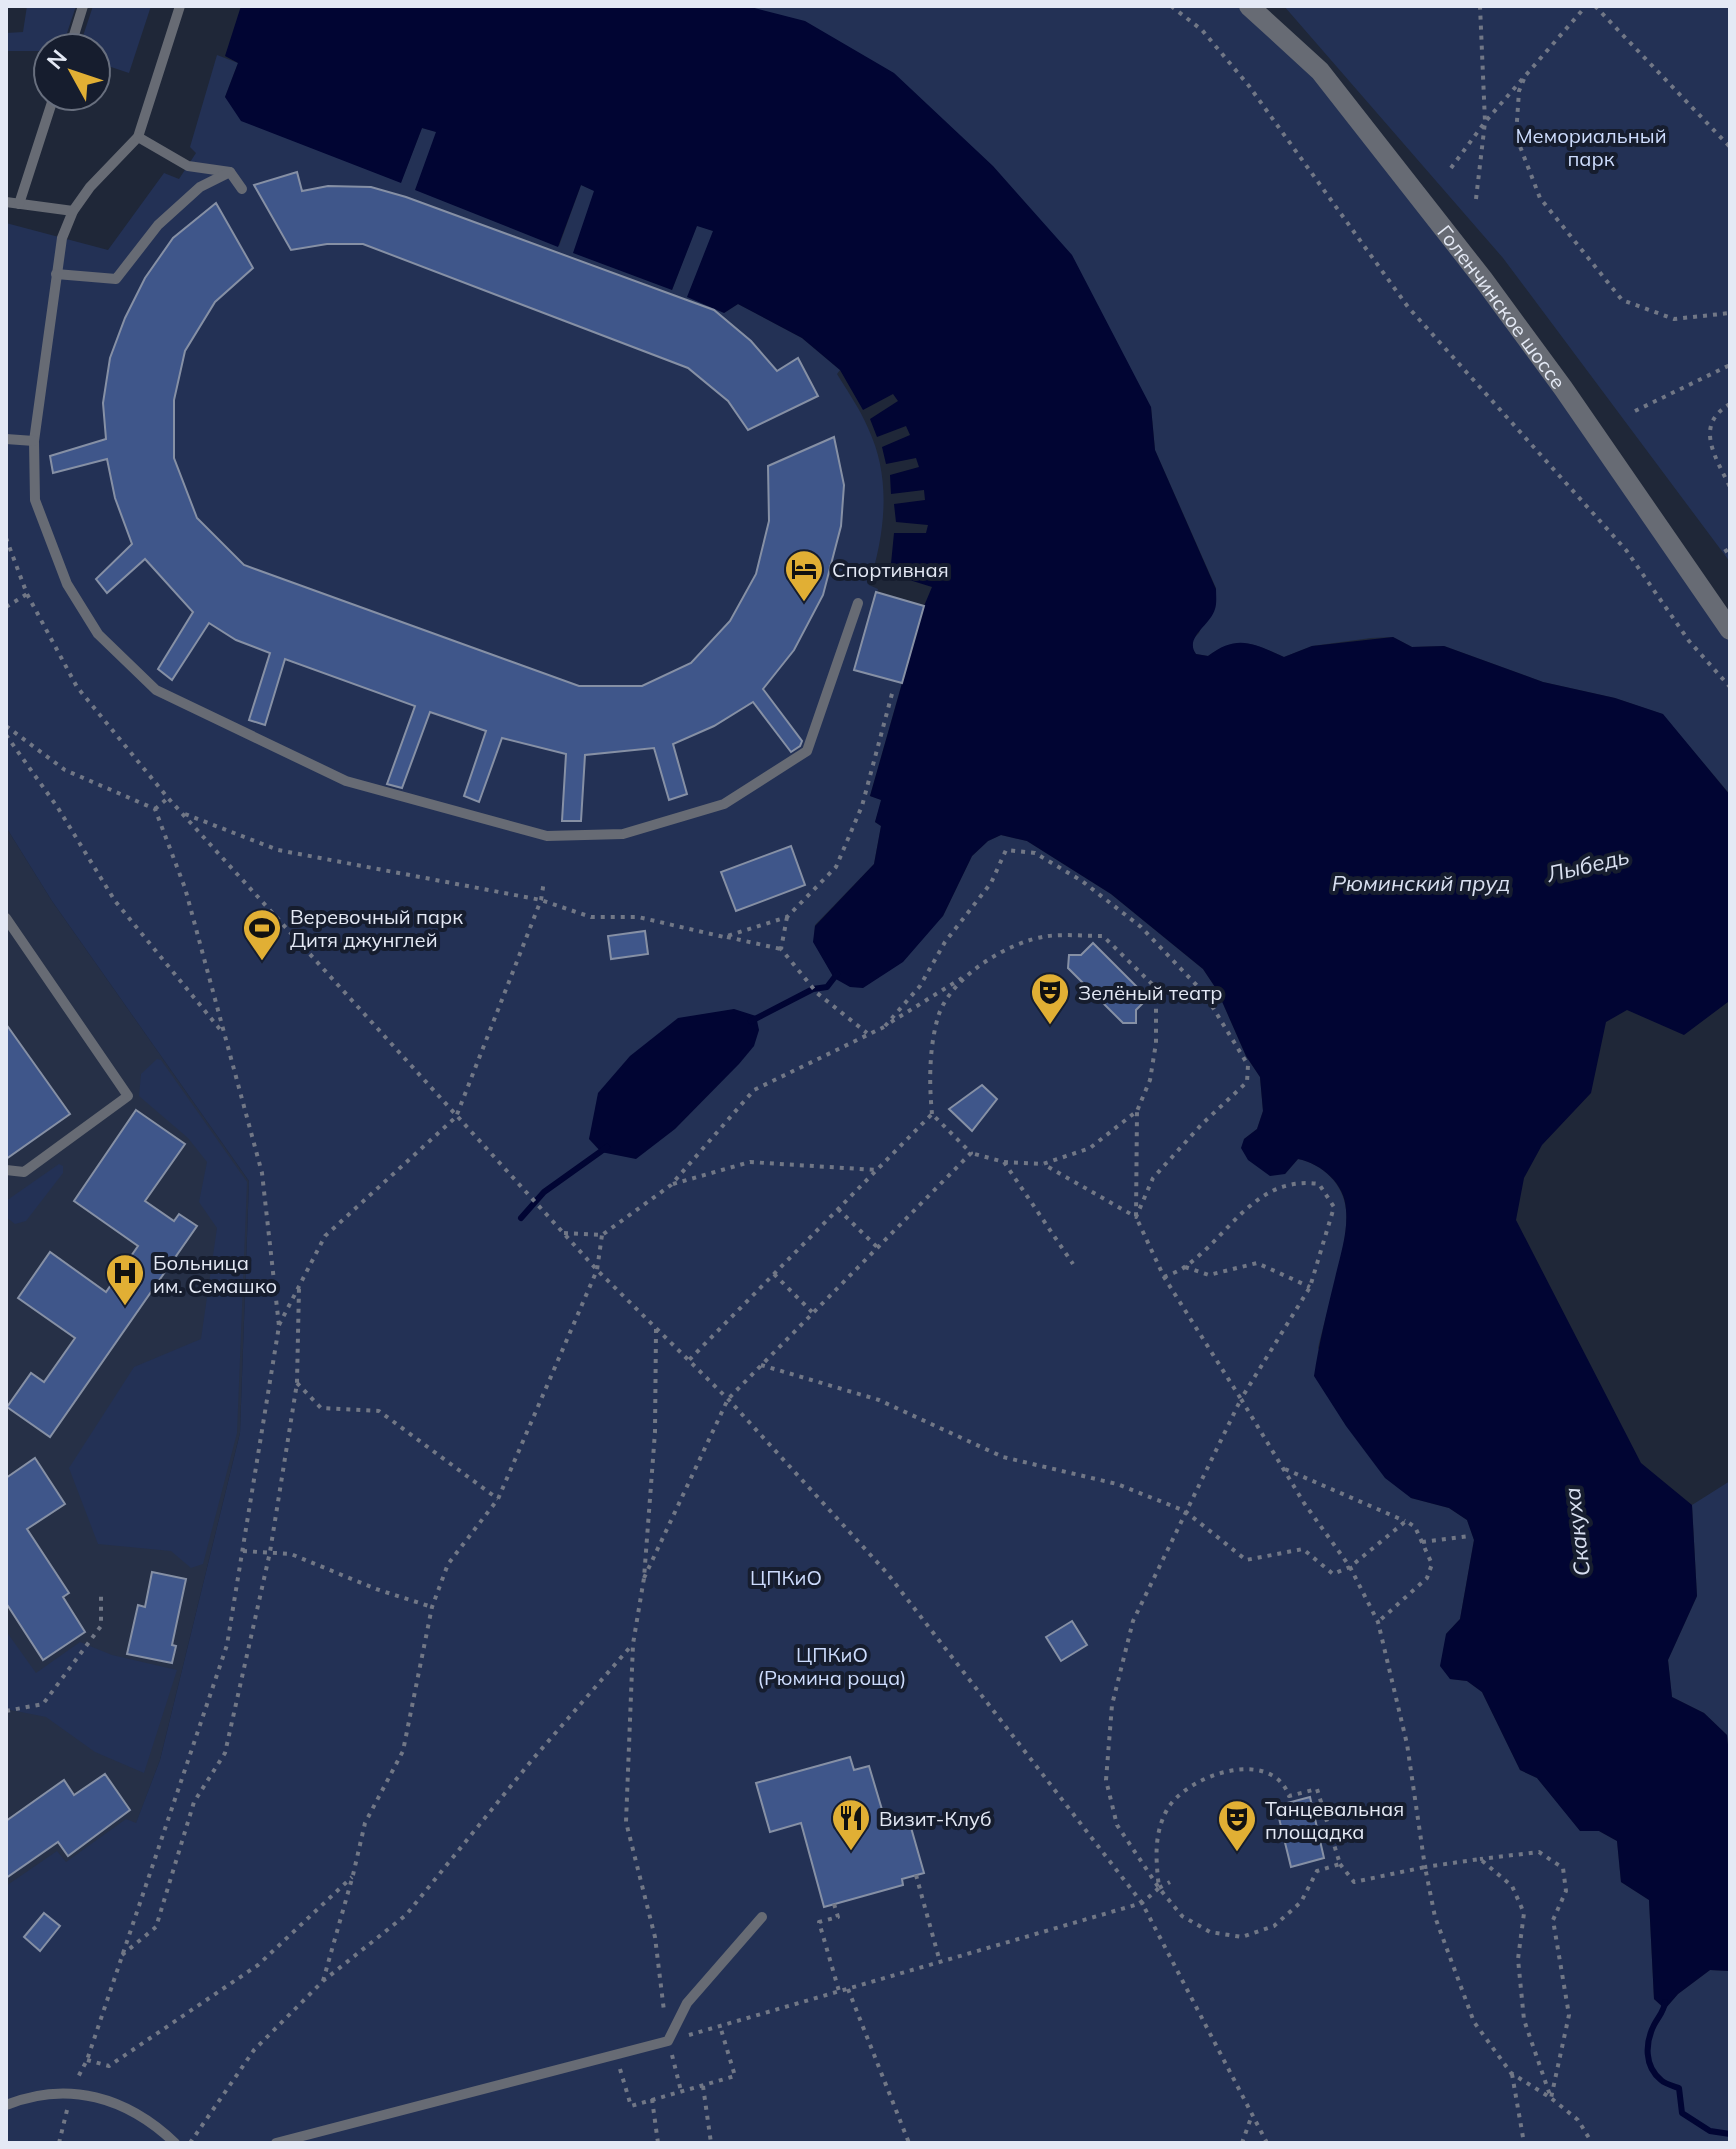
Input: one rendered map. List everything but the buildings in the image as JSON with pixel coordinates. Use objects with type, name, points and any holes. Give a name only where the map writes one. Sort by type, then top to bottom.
[{"type":"street","name":"Голенчинское шоссе","points":[[1249,6],[1320,71],[1483,279],[1563,388],[1730,630]]},
{"type":"lane","points":[[75,32],[83,6]]},
{"type":"lane","points":[[180,6],[138,137],[90,187],[73,211],[62,238],[34,441],[35,500],[67,584],[98,634],[156,690],[346,781],[547,836],[623,834],[724,804],[807,751],[858,603]]},
{"type":"lane","points":[[19,204],[49,112]]},
{"type":"lane","points":[[138,137],[188,166],[230,172],[242,189]]},
{"type":"lane","points":[[56,274],[116,279],[158,225],[200,187],[230,172]]},
{"type":"lane","points":[[6,202],[73,211]]},
{"type":"lane","points":[[6,439],[34,441]]},
{"type":"lane","points":[[6,918],[128,1096],[24,1172],[6,1170]]},
{"type":"lane","points":[[276,2143],[668,2041],[687,2003],[762,1917]]},
{"type":"lane","points":[[6,2105],[30,2095],[71,2092],[95,2096],[128,2109],[175,2143]]},
{"type":"path","points":[[1171,6],[1202,30],[1249,86],[1408,307],[1626,550],[1689,641],[1730,687]]},
{"type":"path","points":[[1476,199],[1485,122],[1480,6]]},
{"type":"path","points":[[1451,168],[1485,122],[1586,6]]},
{"type":"path","points":[[1595,6],[1730,147]]},
{"type":"path","points":[[1524,79],[1519,91],[1516,136],[1540,198],[1622,300],[1674,319],[1730,313]]},
{"type":"path","points":[[1635,411],[1730,365]]},
{"type":"path","points":[[1730,404],[1718,411],[1709,434],[1713,452],[1730,487]]},
{"type":"path","points":[[6,538],[27,594],[77,687],[168,798],[597,1270],[728,1399],[887,1573],[1142,1903],[1267,2143]]},
{"type":"path","points":[[1725,549],[1730,557]]},
{"type":"path","points":[[6,607],[27,594]]},
{"type":"path","points":[[724,937],[787,917],[836,867],[862,806],[893,690]]},
{"type":"path","points":[[6,726],[65,770],[155,809],[185,888],[262,1173],[279,1326],[227,1645],[87,2060],[71,2092],[59,2143]]},
{"type":"path","points":[[6,735],[58,808],[115,901],[225,1036]]},
{"type":"path","points":[[155,809],[168,798]]},
{"type":"path","points":[[182,813],[278,850],[541,900],[591,917],[638,917],[781,949],[817,993],[868,1033]]},
{"type":"path","points":[[885,1026],[920,986],[945,942],[991,883],[1006,850],[1035,853],[1082,881],[1141,927],[1204,993],[1248,1065],[1247,1082],[1202,1124],[1153,1178],[1136,1217]]},
{"type":"path","points":[[279,1326],[325,1236],[456,1117],[541,900],[544,881]]},
{"type":"path","points":[[781,949],[787,917]]},
{"type":"path","points":[[564,1233],[602,1235],[671,1185],[754,1090],[868,1033],[875,1033],[1004,949],[1046,936],[1103,936],[1156,988],[1156,1043],[1150,1080],[1137,1111],[1136,1217],[1164,1277],[1304,1503],[1350,1567],[1378,1622],[1407,1744],[1435,1917],[1474,2022],[1511,2073],[1551,2098],[1578,2120],[1592,2143]]},
{"type":"path","points":[[964,977],[939,1014],[929,1081],[932,1114],[971,1153],[1004,1162],[1043,1164],[1090,1148],[1137,1111]]},
{"type":"path","points":[[689,1360],[932,1114]]},
{"type":"path","points":[[644,1578],[728,1399],[971,1153]]},
{"type":"path","points":[[671,1185],[750,1162],[877,1170]]},
{"type":"path","points":[[1004,1162],[1073,1264]]},
{"type":"path","points":[[1043,1164],[1136,1217]]},
{"type":"path","points":[[1164,1277],[1185,1267],[1263,1195],[1299,1181],[1319,1184],[1334,1207],[1310,1287],[1241,1399],[1133,1621],[1112,1705],[1106,1780],[1117,1825],[1159,1888],[1182,1916],[1210,1932],[1242,1937],[1274,1926],[1301,1902],[1317,1871],[1340,1864]]},
{"type":"path","points":[[838,1209],[877,1248]]},
{"type":"path","points":[[323,1981],[365,1823],[403,1751],[432,1607],[448,1564],[498,1499],[597,1270],[602,1235]]},
{"type":"path","points":[[1185,1267],[1209,1275],[1257,1263],[1310,1287]]},
{"type":"path","points":[[774,1274],[813,1313]]},
{"type":"path","points":[[120,1956],[156,1927],[194,1802],[225,1753],[270,1552],[297,1383],[299,1287]]},
{"type":"path","points":[[656,1328],[655,1432],[644,1578],[633,1644],[626,1822],[655,1937],[668,2041],[681,2091]]},
{"type":"path","points":[[761,1365],[879,1400],[1003,1457],[1117,1484],[1185,1511],[1246,1560],[1303,1549],[1333,1574],[1350,1567],[1406,1521]]},
{"type":"path","points":[[297,1383],[321,1408],[379,1411],[498,1499]]},
{"type":"path","points":[[1283,1468],[1415,1527],[1432,1564],[1427,1578],[1378,1622]]},
{"type":"path","points":[[1422,1542],[1469,1536]]},
{"type":"path","points":[[243,1551],[291,1554],[376,1589],[432,1607]]},
{"type":"path","points":[[6,1711],[43,1704],[101,1626],[101,1595]]},
{"type":"path","points":[[190,2143],[254,2050],[323,1981],[406,1915],[532,1760],[633,1644]]},
{"type":"path","points":[[1159,1888],[1154,1846],[1169,1808],[1191,1785],[1218,1773],[1250,1769],[1270,1775],[1286,1787],[1289,1796],[1317,1789],[1340,1864],[1354,1882],[1425,1867],[1539,1852],[1563,1868],[1566,1891],[1553,1920],[1569,2015],[1551,2098]]},
{"type":"path","points":[[1480,1859],[1512,1886],[1524,1913],[1518,1959],[1524,2020],[1551,2098]]},
{"type":"path","points":[[87,2060],[109,2066],[258,1965],[353,1875]]},
{"type":"path","points":[[916,1875],[940,1962]]},
{"type":"path","points":[[668,2041],[1142,1903],[1170,1882]]},
{"type":"path","points":[[834,1904],[838,1917],[819,1922],[839,1991]]},
{"type":"path","points":[[848,1988],[909,2143]]},
{"type":"path","points":[[617,2055],[631,2106],[735,2076],[720,2026]]},
{"type":"path","points":[[1511,2073],[1524,2143]]},
{"type":"path","points":[[703,2085],[711,2143]]},
{"type":"path","points":[[652,2099],[658,2143]]},
{"type":"path","points":[[1242,2143],[1252,2114]]},
{"type":"shaded area","name":"Больница им. Семашко","points":[[6,827],[52,901],[249,1181],[240,1433],[160,1760],[136,1824],[6,2030]]},
{"type":"green space","points":[[27,6],[76,6],[67,32],[32,32],[32,51],[6,51],[6,33],[23,32]]},
{"type":"green space","points":[[93,6],[151,6],[129,73],[112,67],[112,32],[84,32]]},
{"type":"green space","points":[[747,6],[1249,6],[1320,71],[1730,630],[1730,791],[1662,714],[1615,698],[1543,682],[1444,646],[1412,647],[1393,637],[1312,646],[1284,657],[1245,643],[1228,645],[1208,656],[1196,654],[1192,640],[1199,633],[1216,588],[1155,450],[1151,407]]},
{"type":"green space","name":"Мемориальный парк","points":[[1284,6],[1730,6],[1730,562],[1503,258]]},
{"type":"green space","name":"ЦПКиО","points":[[217,55],[238,63],[225,97],[401,182],[422,128],[437,132],[559,246],[581,185],[595,191],[672,290],[697,225],[713,231],[724,313],[738,304],[802,338],[840,370],[837,374],[876,447],[884,506],[879,546],[869,585],[878,589],[855,670],[902,683],[870,796],[882,800],[875,822],[881,826],[874,864],[815,925],[814,942],[834,978],[943,916],[972,856],[988,841],[1001,835],[1027,841],[1111,894],[1203,969],[1217,990],[1246,1056],[1260,1077],[1263,1111],[1257,1129],[1244,1139],[1285,1174],[1298,1159],[1315,1165],[1336,1183],[1344,1200],[1344,1239],[1318,1348],[1411,1498],[1449,1508],[1467,1520],[1474,1540],[1460,1619],[1446,1634],[1450,1679],[1467,1681],[1482,1692],[1520,1770],[1537,1778],[1580,1830],[1599,1831],[1617,1841],[1621,1882],[1649,1900],[1654,1999],[1665,2009],[1678,1994],[1710,1970],[1730,1971],[1730,2143],[6,2143],[6,1886],[57,1851],[66,1862],[126,1819],[136,1823],[160,1760],[240,1433],[249,1181],[52,901],[6,827],[6,223],[108,250],[164,173],[179,179],[196,153],[190,147]],"holes":[[[791,846],[805,885],[736,911],[721,872]]]},
{"type":"green space","points":[[157,1059],[161,1060],[247,1182],[237,1433],[203,1564],[191,1568],[171,1551],[98,1544],[69,1468],[134,1367],[201,1339],[217,1228],[199,1202],[207,1162],[188,1138],[139,1096],[141,1074]]},
{"type":"green space","points":[[59,1164],[63,1166],[63,1173],[26,1221],[15,1224],[6,1217],[6,1201]]},
{"type":"green space","points":[[1730,1481],[1730,1765],[1727,1735],[1704,1713],[1672,1697],[1668,1660],[1697,1596],[1692,1505]]},
{"type":"green space","points":[[6,1631],[36,1673],[80,1642],[112,1655],[177,1670],[144,1773],[95,1752],[46,1717],[6,1709]]},
{"type":"water","name":"Рюминский пруд","points":[[241,6],[747,6],[805,21],[894,73],[993,166],[1072,255],[1151,407],[1155,450],[1216,589],[1215,609],[1193,642],[1196,654],[1208,656],[1228,645],[1245,643],[1284,657],[1312,646],[1393,637],[1412,647],[1444,646],[1543,682],[1615,698],[1663,714],[1730,795],[1728,1002],[1684,1035],[1627,1010],[1606,1022],[1591,1093],[1542,1145],[1524,1178],[1516,1220],[1641,1463],[1692,1505],[1697,1596],[1668,1660],[1672,1697],[1704,1713],[1727,1735],[1730,1765],[1730,1971],[1710,1970],[1678,1994],[1665,2009],[1654,1999],[1649,1900],[1621,1882],[1617,1841],[1599,1831],[1580,1831],[1537,1778],[1520,1770],[1482,1692],[1467,1681],[1450,1679],[1440,1666],[1446,1634],[1460,1619],[1474,1540],[1467,1520],[1449,1508],[1411,1498],[1385,1478],[1314,1376],[1345,1236],[1345,1201],[1337,1184],[1315,1165],[1298,1159],[1285,1174],[1270,1176],[1248,1160],[1241,1148],[1244,1139],[1257,1129],[1263,1111],[1260,1077],[1246,1056],[1217,990],[1203,969],[1111,894],[1027,841],[1001,835],[988,841],[972,856],[943,916],[903,962],[863,988],[850,987],[834,978],[813,942],[815,926],[874,864],[881,826],[875,822],[881,800],[870,796],[932,587],[890,574],[894,533],[926,533],[928,525],[896,522],[894,504],[925,500],[924,490],[891,494],[890,475],[919,467],[916,458],[886,464],[882,447],[910,435],[906,426],[877,437],[870,419],[898,401],[893,394],[863,410],[840,370],[802,338],[738,304],[724,313],[687,297],[713,231],[697,226],[672,290],[573,253],[594,191],[581,185],[558,247],[415,190],[436,132],[422,128],[401,183],[241,121],[225,97],[238,63],[225,56]]},
{"type":"water","points":[[734,1009],[756,1016],[759,1030],[754,1046],[739,1064],[675,1129],[636,1159],[601,1152],[589,1139],[598,1093],[630,1056],[678,1018]]},
{"type":"waterway","points":[[751,1021],[813,989],[827,987],[837,974]]},
{"type":"waterway","points":[[521,1218],[544,1192],[607,1147]]},
{"type":"waterway","name":"Скакуха","points":[[1665,2002],[1649,2039],[1651,2068],[1663,2081],[1679,2088],[1682,2113],[1710,2131],[1730,2134]]},
{"type":"place","name":"Спортивная","points":[[804,603]]},
{"type":"place","name":"Веревочный парк Дитя джунглей","points":[[262,962]]},
{"type":"place","name":"Зелёный театр","points":[[1050,1026]]},
{"type":"place","name":"Больница им. Семашко","points":[[125,1307]]},
{"type":"place","name":"Визит-Клуб","points":[[851,1852]]},
{"type":"place","name":"Танцевальная площадка","points":[[1237,1853]]},
{"type":"water label","name":"Лыбедь","points":[[1588,865]]},
{"type":"park label","name":"ЦПКиО (Рюмина роща)","points":[[832,1666]]}]
